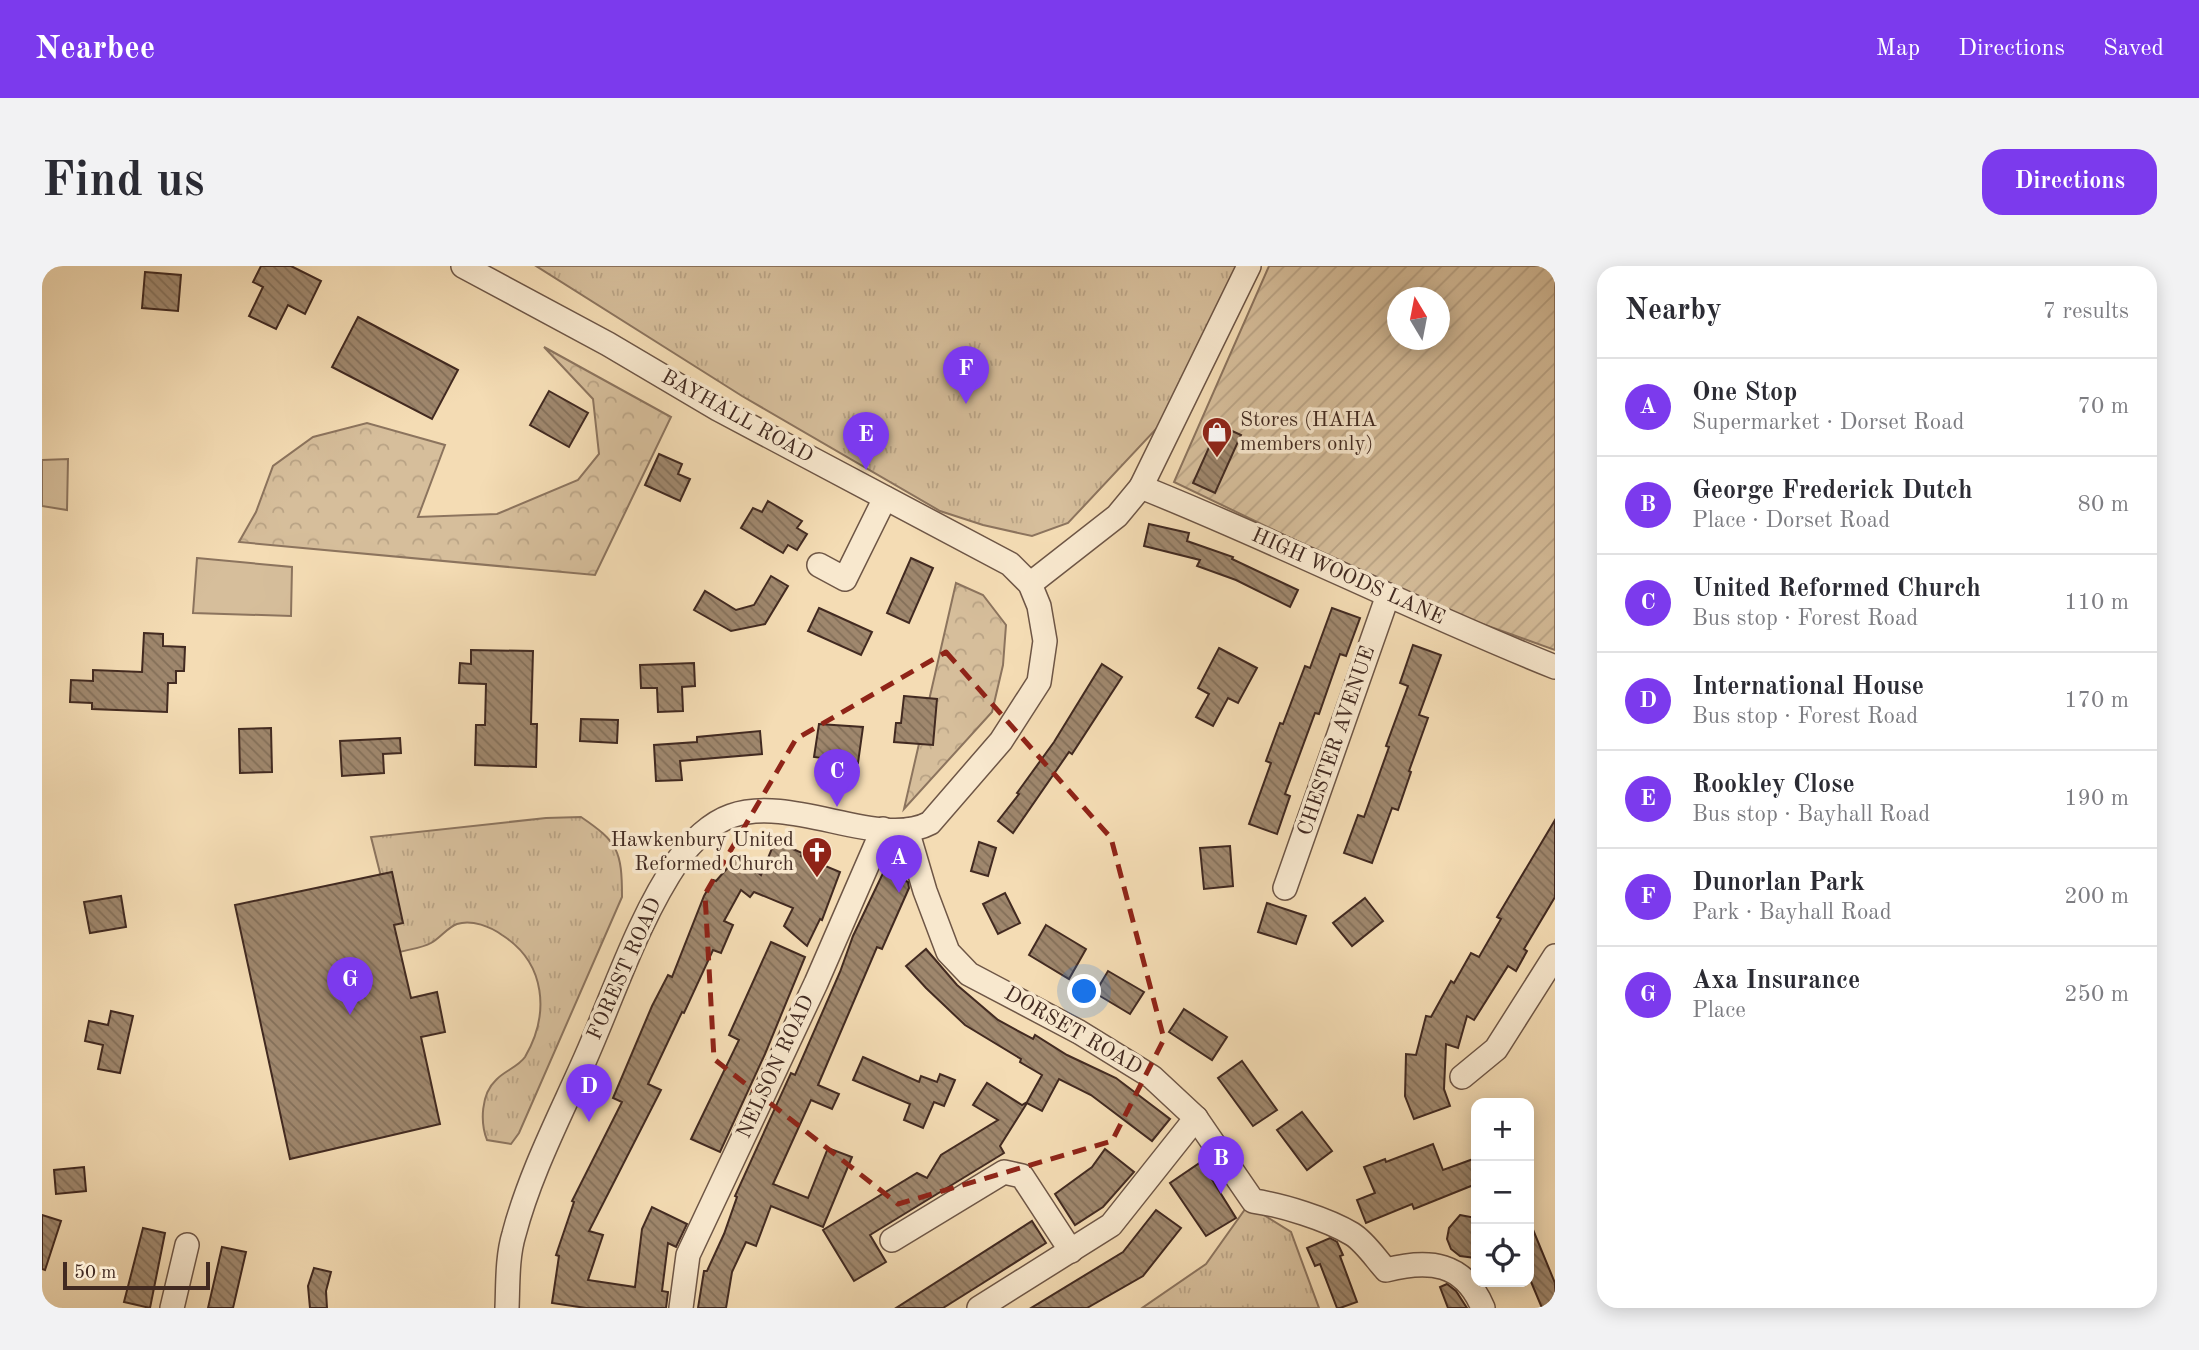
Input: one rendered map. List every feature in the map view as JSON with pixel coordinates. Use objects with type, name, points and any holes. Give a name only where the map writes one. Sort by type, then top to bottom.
[{"type":"street","name":"BAYHALL ROAD","points":[[463,266],[608,344],[718,409],[1010,564],[1030,584],[1039,606],[1045,640]]},
{"type":"street","points":[[1030,584],[1117,516],[1141,486],[1249,266]]},
{"type":"street","name":"HIGH WOODS LANE","points":[[1141,486],[1214,516],[1480,637],[1555,667]]},
{"type":"street","points":[[819,565],[845,579],[885,498]]},
{"type":"street","name":"CHESTER AVENUE","points":[[1285,888],[1388,595]]},
{"type":"street","name":"FOREST ROAD","points":[[507,1308],[513,1235],[535,1175],[648,913],[681,856],[715,823],[732,815],[757,810],[792,812],[883,830],[918,829],[930,823],[1001,741],[1039,682],[1045,640]]},
{"type":"street","name":"NELSON ROAD","points":[[681,1308],[688,1255],[816,983],[883,830]]},
{"type":"street","name":"DORSET ROAD","points":[[907,830],[925,891],[948,952],[969,974],[1124,1058],[1152,1077],[1196,1118],[1253,1201],[1278,1206],[1329,1223],[1354,1235],[1386,1270],[1410,1264],[1438,1265],[1460,1275],[1483,1308]]},
{"type":"street","points":[[1462,1077],[1496,1049],[1555,956]]},
{"type":"street","points":[[979,1308],[1111,1225],[1196,1118]]},
{"type":"street","points":[[891,1240],[1004,1172],[1022,1176],[1071,1251]]},
{"type":"street","points":[[172,1308],[187,1245]]},
{"type":"highlighted area","points":[[946,652],[1111,838],[1164,1039],[1112,1141],[898,1204],[714,1059],[705,894],[796,739]]},
{"type":"green space","points":[[536,266],[1244,266],[1172,412],[1068,523],[1032,536],[983,525],[940,511],[742,396]]},
{"type":"green space","points":[[1269,266],[1555,266],[1555,650],[1432,606],[1174,482]]},
{"type":"green space","points":[[544,347],[671,417],[595,575],[239,542],[256,512],[273,466],[313,437],[367,423],[445,445],[418,517],[497,514],[578,480],[599,454],[593,399]]},
{"type":"green space","points":[[68,459],[67,510],[42,506],[42,460]]},
{"type":"green space","points":[[197,558],[292,567],[291,616],[193,613]]},
{"type":"green space","points":[[956,583],[983,595],[1006,625],[1003,665],[992,712],[904,809]]},
{"type":"green space","points":[[581,817],[603,834],[615,849],[621,869],[622,897],[519,1133],[511,1144],[487,1140],[483,1117],[487,1093],[499,1077],[525,1057],[538,1024],[539,990],[535,975],[528,960],[517,947],[498,932],[475,923],[457,924],[431,943],[400,952],[371,837],[546,818]]},
{"type":"green space","points":[[1248,1205],[1291,1232],[1319,1308],[1142,1308],[1206,1264]]},
{"type":"building","points":[[261,266],[291,266],[321,281],[305,314],[288,305],[276,329],[249,316],[263,287],[253,282]]},
{"type":"building","points":[[145,272],[181,275],[178,311],[142,308]]},
{"type":"building","points":[[358,317],[458,370],[432,419],[332,367]]},
{"type":"building","points":[[549,391],[588,413],[569,447],[530,425]]},
{"type":"building","name":"Stores (HAHA members only)","points":[[1219,425],[1241,435],[1215,493],[1193,483]]},
{"type":"building","points":[[659,454],[682,464],[678,474],[690,479],[680,501],[645,485]]},
{"type":"building","points":[[768,501],[802,521],[797,528],[807,534],[797,550],[788,545],[783,553],[741,528],[753,508],[762,512]]},
{"type":"building","points":[[1149,524],[1189,533],[1187,541],[1233,557],[1232,559],[1298,590],[1290,607],[1236,580],[1197,566],[1200,560],[1144,546]]},
{"type":"building","points":[[911,558],[933,568],[909,623],[887,613]]},
{"type":"building","points":[[771,576],[788,586],[765,624],[731,631],[694,610],[705,591],[736,610],[754,605]]},
{"type":"building","points":[[819,608],[872,632],[861,655],[808,631]]},
{"type":"building","points":[[1332,608],[1360,618],[1346,656],[1340,654],[1319,714],[1315,713],[1285,794],[1290,796],[1277,834],[1249,824],[1271,763],[1266,761],[1280,723],[1283,724],[1305,666],[1310,668]]},
{"type":"building","points":[[144,633],[163,634],[163,646],[185,647],[184,671],[176,671],[176,683],[168,683],[167,712],[92,709],[92,703],[70,702],[71,680],[93,681],[93,670],[142,672]]},
{"type":"building","points":[[1413,645],[1441,655],[1419,715],[1428,718],[1409,771],[1411,772],[1398,810],[1392,808],[1372,863],[1344,853],[1358,815],[1364,817],[1389,747],[1386,746],[1408,686],[1400,683]]},
{"type":"building","points":[[1219,648],[1257,668],[1238,703],[1228,698],[1213,726],[1196,717],[1209,694],[1198,688]]},
{"type":"building","points":[[471,650],[533,651],[531,724],[537,724],[536,767],[475,765],[476,725],[485,725],[486,684],[459,683],[460,663],[471,664]]},
{"type":"building","points":[[694,663],[695,686],[682,687],[683,711],[658,712],[657,688],[641,688],[640,665]]},
{"type":"building","points":[[1102,664],[1122,677],[1072,754],[1069,752],[1013,833],[998,821],[1054,742]]},
{"type":"building","points":[[904,696],[937,699],[933,745],[894,742],[896,723],[901,723]]},
{"type":"building","points":[[581,719],[618,720],[617,743],[580,741]]},
{"type":"building","points":[[819,724],[863,727],[858,763],[814,757]]},
{"type":"building","points":[[271,728],[272,772],[240,773],[239,729]]},
{"type":"building","points":[[760,731],[762,754],[680,761],[682,780],[656,781],[654,745],[697,742],[697,737]]},
{"type":"building","points":[[400,738],[401,753],[383,754],[384,773],[342,776],[340,741]]},
{"type":"building","points":[[1555,820],[1555,897],[1524,949],[1527,951],[1516,971],[1508,966],[1474,1020],[1467,1016],[1458,1048],[1446,1044],[1444,1089],[1450,1106],[1414,1119],[1405,1096],[1406,1054],[1416,1055],[1426,1016],[1431,1017],[1451,981],[1454,983],[1471,953],[1479,957],[1501,919],[1497,917]]},
{"type":"building","points":[[775,841],[802,853],[801,856],[840,872],[822,920],[820,919],[807,946],[784,926],[793,908],[754,892],[750,897],[741,890],[724,921],[733,925],[721,953],[713,950],[648,1084],[661,1090],[589,1231],[603,1235],[588,1280],[635,1287],[642,1229],[652,1207],[687,1224],[676,1247],[668,1243],[662,1291],[668,1292],[666,1308],[586,1308],[552,1303],[559,1256],[556,1255],[574,1202],[572,1201],[622,1102],[613,1098],[652,1006],[668,975],[672,977],[704,896],[713,880],[716,881],[738,856],[761,875]]},
{"type":"building","points":[[979,842],[996,848],[988,876],[971,871]]},
{"type":"building","points":[[1230,846],[1233,886],[1204,889],[1200,848]]},
{"type":"building","points":[[884,871],[908,882],[909,888],[882,949],[877,947],[818,1085],[839,1094],[832,1109],[811,1100],[773,1184],[808,1198],[828,1148],[852,1157],[823,1227],[771,1206],[756,1246],[746,1242],[732,1272],[726,1308],[698,1308],[704,1271],[707,1271],[724,1234],[737,1197],[735,1196],[791,1073],[795,1075],[853,936]]},
{"type":"building","points":[[392,872],[403,923],[394,925],[411,998],[437,992],[445,1032],[421,1037],[440,1124],[290,1159],[235,905]]},
{"type":"building","points":[[1005,893],[1020,923],[998,934],[983,904]]},
{"type":"building","points":[[121,896],[126,927],[90,933],[84,902]]},
{"type":"building","points":[[1365,898],[1383,921],[1352,946],[1333,923]]},
{"type":"building","points":[[1267,903],[1306,916],[1296,944],[1258,932]]},
{"type":"building","points":[[1046,925],[1086,949],[1069,979],[1029,955]]},
{"type":"building","points":[[771,942],[805,957],[720,1152],[691,1139],[739,1040],[729,1035]]},
{"type":"building","points":[[926,949],[957,985],[998,1020],[1033,1039],[1035,1035],[1067,1055],[1116,1078],[1170,1119],[1152,1141],[1091,1095],[1059,1079],[1042,1111],[1027,1103],[1000,1146],[1004,1153],[870,1235],[886,1262],[854,1281],[823,1230],[917,1173],[927,1178],[941,1155],[998,1120],[973,1105],[987,1083],[1022,1105],[1027,1102],[1042,1075],[965,1025],[926,988],[906,966]]},
{"type":"building","points":[[1108,971],[1144,992],[1130,1014],[1095,993]]},
{"type":"building","points":[[1184,1009],[1227,1037],[1212,1060],[1169,1032]]},
{"type":"building","points":[[111,1011],[133,1016],[120,1073],[98,1069],[103,1045],[85,1041],[89,1021],[108,1025]]},
{"type":"building","points":[[863,1057],[919,1082],[921,1076],[937,1082],[940,1074],[955,1080],[944,1106],[934,1102],[923,1128],[904,1120],[910,1104],[853,1080]]},
{"type":"building","points":[[1242,1061],[1277,1110],[1253,1126],[1218,1078]]},
{"type":"building","points":[[1302,1112],[1332,1151],[1307,1170],[1277,1130]]},
{"type":"building","points":[[1433,1144],[1443,1170],[1471,1160],[1471,1186],[1414,1209],[1412,1204],[1366,1223],[1357,1200],[1375,1193],[1364,1167],[1385,1159],[1386,1162]]},
{"type":"building","points":[[1105,1149],[1134,1172],[1103,1207],[1075,1225],[1055,1194],[1092,1167]]},
{"type":"building","points":[[1201,1162],[1236,1218],[1206,1236],[1170,1183]]},
{"type":"building","points":[[84,1167],[86,1191],[56,1194],[54,1170]]},
{"type":"building","points":[[1156,1210],[1181,1228],[1143,1276],[1087,1308],[1031,1308],[1123,1252]]},
{"type":"building","points":[[42,1215],[61,1221],[45,1270],[42,1269]]},
{"type":"building","points":[[1460,1215],[1471,1217],[1471,1257],[1460,1256],[1451,1249],[1447,1239],[1449,1228]]},
{"type":"building","points":[[1032,1221],[1046,1243],[943,1308],[896,1308]]},
{"type":"building","points":[[143,1228],[165,1233],[150,1308],[124,1302]]},
{"type":"building","points":[[1534,1232],[1555,1283],[1555,1308],[1542,1308],[1533,1287]]},
{"type":"building","points":[[1330,1238],[1337,1242],[1343,1255],[1340,1256],[1357,1302],[1340,1308],[1337,1308],[1320,1264],[1315,1266],[1307,1248]]},
{"type":"building","points":[[222,1247],[246,1252],[233,1308],[208,1308]]},
{"type":"building","points":[[314,1268],[331,1272],[326,1291],[327,1308],[310,1308],[308,1286]]},
{"type":"building","points":[[1447,1284],[1456,1291],[1467,1308],[1448,1308],[1440,1287]]},
{"type":"place","name":"Dunorlan Park","points":[[966,404]]},
{"type":"place","name":"Stores (HAHA members only)","points":[[1217,459]]},
{"type":"place","name":"Rookley Close","points":[[866,470]]},
{"type":"place","name":"United Reformed Church","points":[[837,807]]},
{"type":"place","name":"Hawkenbury United Reformed Church","points":[[817,879]]},
{"type":"place","name":"One Stop","points":[[899,893]]},
{"type":"place","name":"Axa Insurance","points":[[350,1015]]},
{"type":"place","name":"International House","points":[[589,1122]]},
{"type":"place","name":"George Frederick Dutch","points":[[1221,1194]]}]
